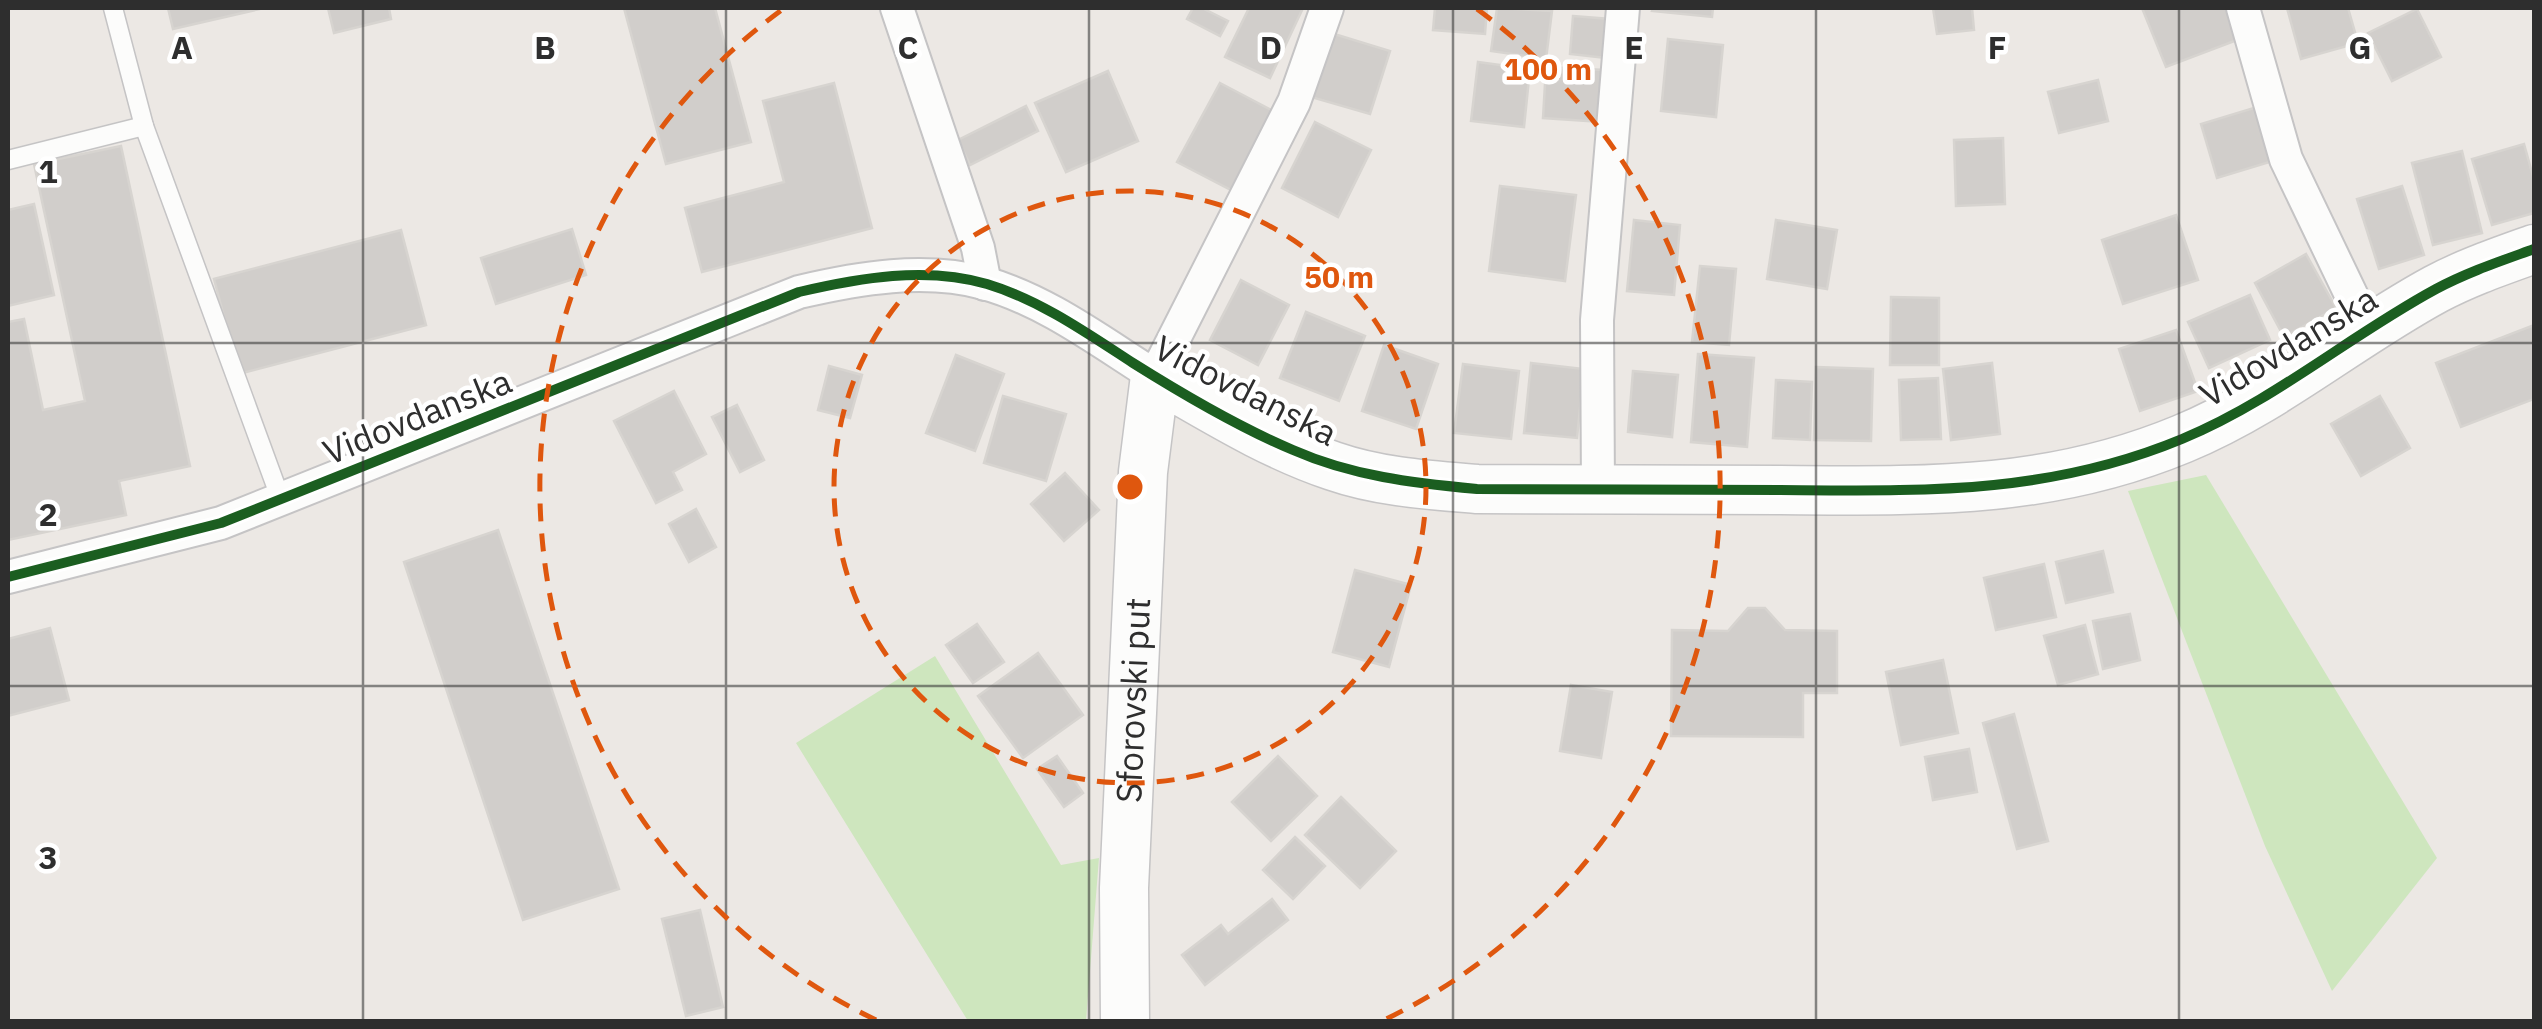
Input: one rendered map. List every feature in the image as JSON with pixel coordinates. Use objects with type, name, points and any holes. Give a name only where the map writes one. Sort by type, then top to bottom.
[{"type":"street","points":[[897,8],[978,248],[985,284]]},
{"type":"street","points":[[1155,376],[1294,102],[1326,8]]},
{"type":"street","points":[[1598,489],[1597,320],[1622,8]]},
{"type":"street","points":[[2244,8],[2286,159],[2368,330]]},
{"type":"street","name":"Vidovdanska","points":[[8,577],[221,523],[800,292],[841,282],[920,274],[985,284],[1070,323],[1155,376],[1290,449],[1335,467],[1400,482],[1598,489],[1950,491],[2031,482],[2106,466],[2182,439],[2262,400],[2368,330],[2468,273],[2534,249]]},
{"type":"street","name":"Sforovski put","points":[[1126,1022],[1124,888],[1128,789],[1143,472],[1155,376]]},
{"type":"lane","points":[[113,8],[144,126],[281,500]]},
{"type":"lane","points":[[8,160],[144,126]]},
{"type":"green space","points":[[2206,475],[2437,858],[2332,991],[2265,846],[2128,491]]},
{"type":"green space","points":[[935,656],[1061,865],[1099,858],[1086,1021],[968,1021],[796,743]]},
{"type":"building","points":[[168,8],[264,8],[173,29]]},
{"type":"building","points":[[328,8],[389,8],[391,19],[334,33]]},
{"type":"building","points":[[624,8],[715,8],[751,142],[666,164]]},
{"type":"building","points":[[1193,8],[1202,8],[1228,21],[1220,36],[1187,19]]},
{"type":"building","points":[[1249,8],[1303,8],[1270,78],[1225,57]]},
{"type":"building","points":[[1435,8],[1487,8],[1485,34],[1433,30]]},
{"type":"building","points":[[1497,8],[1552,11],[1546,59],[1491,51]]},
{"type":"building","points":[[1713,8],[1712,17],[1652,11]]},
{"type":"building","points":[[1933,8],[1972,8],[1974,30],[1937,34]]},
{"type":"building","points":[[2142,8],[2234,8],[2245,37],[2166,67]]},
{"type":"building","points":[[2287,8],[2348,8],[2358,43],[2301,59]]},
{"type":"building","points":[[2417,9],[2441,57],[2392,81],[2368,33]]},
{"type":"building","points":[[1573,16],[1610,19],[1607,58],[1570,54]]},
{"type":"building","points":[[1331,33],[1390,51],[1370,114],[1311,97]]},
{"type":"building","points":[[1668,39],[1723,45],[1716,117],[1661,111]]},
{"type":"building","points":[[1478,62],[1530,69],[1524,127],[1471,121]]},
{"type":"building","points":[[1546,67],[1604,70],[1601,122],[1543,118]]},
{"type":"building","points":[[1108,71],[1138,141],[1066,172],[1035,103]]},
{"type":"building","points":[[2098,80],[2108,121],[2059,133],[2048,92]]},
{"type":"building","points":[[834,83],[872,228],[702,272],[685,208],[784,182],[763,101]]},
{"type":"building","points":[[1220,83],[1275,112],[1233,191],[1177,162]]},
{"type":"building","points":[[1026,106],[1038,131],[970,165],[958,140]]},
{"type":"building","points":[[2257,107],[2273,161],[2217,178],[2201,124]]},
{"type":"building","points":[[1315,122],[1371,150],[1338,217],[1282,188]]},
{"type":"building","points":[[2003,138],[2005,204],[1956,206],[1954,140]]},
{"type":"building","points":[[2524,144],[2534,180],[2534,213],[2492,225],[2472,159]]},
{"type":"building","points":[[121,146],[190,466],[119,481],[126,515],[8,540],[8,322],[24,319],[43,410],[85,401],[34,164]]},
{"type":"building","points":[[2462,151],[2482,233],[2433,245],[2412,163]]},
{"type":"building","points":[[1500,186],[1576,195],[1565,281],[1489,271]]},
{"type":"building","points":[[2402,186],[2424,255],[2379,269],[2357,199]]},
{"type":"building","points":[[34,204],[54,295],[8,306],[8,210]]},
{"type":"building","points":[[2176,215],[2198,280],[2123,304],[2102,240]]},
{"type":"building","points":[[1634,220],[1680,225],[1674,295],[1627,291]]},
{"type":"building","points":[[1776,220],[1837,230],[1827,289],[1767,279]]},
{"type":"building","points":[[572,229],[586,275],[496,304],[481,258]]},
{"type":"building","points":[[401,230],[426,325],[239,374],[214,279]]},
{"type":"building","points":[[2306,254],[2336,308],[2284,337],[2255,283]]},
{"type":"building","points":[[1700,266],[1736,269],[1729,345],[1692,342]]},
{"type":"building","points":[[1241,280],[1289,305],[1258,365],[1210,340]]},
{"type":"building","points":[[2250,295],[2270,340],[2209,368],[2188,322]]},
{"type":"building","points":[[1891,297],[1939,298],[1939,365],[1890,365]]},
{"type":"building","points":[[1306,312],[1365,336],[1339,401],[1280,378]]},
{"type":"building","points":[[2534,325],[2534,399],[2461,427],[2436,363]]},
{"type":"building","points":[[2176,330],[2198,391],[2140,411],[2119,349]]},
{"type":"building","points":[[1384,345],[1438,364],[1416,429],[1362,411]]},
{"type":"building","points":[[1698,354],[1754,358],[1747,447],[1691,442]]},
{"type":"building","points":[[956,355],[1004,374],[975,451],[926,433]]},
{"type":"building","points":[[1531,363],[1584,369],[1577,438],[1524,433]]},
{"type":"building","points":[[1992,363],[2000,434],[1951,440],[1943,369]]},
{"type":"building","points":[[1463,364],[1519,371],[1511,439],[1454,433]]},
{"type":"building","points":[[829,366],[862,375],[850,418],[818,410]]},
{"type":"building","points":[[1816,367],[1873,369],[1871,441],[1814,440]]},
{"type":"building","points":[[1633,371],[1678,375],[1672,437],[1628,432]]},
{"type":"building","points":[[1938,378],[1941,439],[1901,440],[1899,380]]},
{"type":"building","points":[[1776,380],[1812,382],[1810,440],[1773,438]]},
{"type":"building","points":[[674,391],[706,454],[673,472],[682,490],[656,503],[614,421]]},
{"type":"building","points":[[1003,396],[1066,414],[1046,481],[984,463]]},
{"type":"building","points":[[2380,396],[2410,448],[2361,476],[2331,424]]},
{"type":"building","points":[[737,405],[764,460],[740,472],[712,417]]},
{"type":"building","points":[[1065,473],[1099,510],[1064,541],[1031,504]]},
{"type":"building","points":[[696,509],[716,547],[689,562],[669,524]]},
{"type":"building","points":[[498,530],[619,889],[523,920],[404,562]]},
{"type":"building","points":[[2103,551],[2113,592],[2066,603],[2056,562]]},
{"type":"building","points":[[2044,564],[2056,617],[1996,630],[1984,578]]},
{"type":"building","points":[[1355,570],[1411,585],[1389,667],[1333,652]]},
{"type":"building","points":[[1748,608],[1765,608],[1785,630],[1837,631],[1837,693],[1803,693],[1803,737],[1671,736],[1672,630],[1728,631]]},
{"type":"building","points":[[2130,614],[2140,660],[2103,669],[2093,621]]},
{"type":"building","points":[[977,624],[1004,662],[973,683],[946,645]]},
{"type":"building","points":[[2085,625],[2098,674],[2058,685],[2044,636]]},
{"type":"building","points":[[50,628],[69,700],[8,716],[8,639]]},
{"type":"building","points":[[1038,653],[1083,715],[1023,758],[978,696]]},
{"type":"building","points":[[1943,660],[1958,733],[1901,745],[1886,672]]},
{"type":"building","points":[[1571,685],[1612,692],[1601,758],[1560,751]]},
{"type":"building","points":[[2014,714],[2048,841],[2017,849],[1983,723]]},
{"type":"building","points":[[1969,749],[1977,792],[1933,800],[1925,757]]},
{"type":"building","points":[[1057,756],[1083,793],[1064,807],[1037,769]]},
{"type":"building","points":[[1278,756],[1317,796],[1271,841],[1232,802]]},
{"type":"building","points":[[1341,797],[1396,851],[1360,888],[1305,835]]},
{"type":"building","points":[[1295,837],[1325,866],[1293,899],[1263,870]]},
{"type":"building","points":[[1272,899],[1288,920],[1205,985],[1182,955],[1221,925],[1228,934]]},
{"type":"building","points":[[700,910],[723,1007],[686,1016],[662,919]]},
{"type":"cycle path","points":[[8,577],[221,523],[799,292],[845,282],[940,276],[1007,291],[1063,318],[1172,387],[1252,431],[1315,459],[1383,477],[1477,489],[1884,490],[2033,480],[2082,471],[2182,439],[2248,406],[2436,289],[2534,249]]}]
